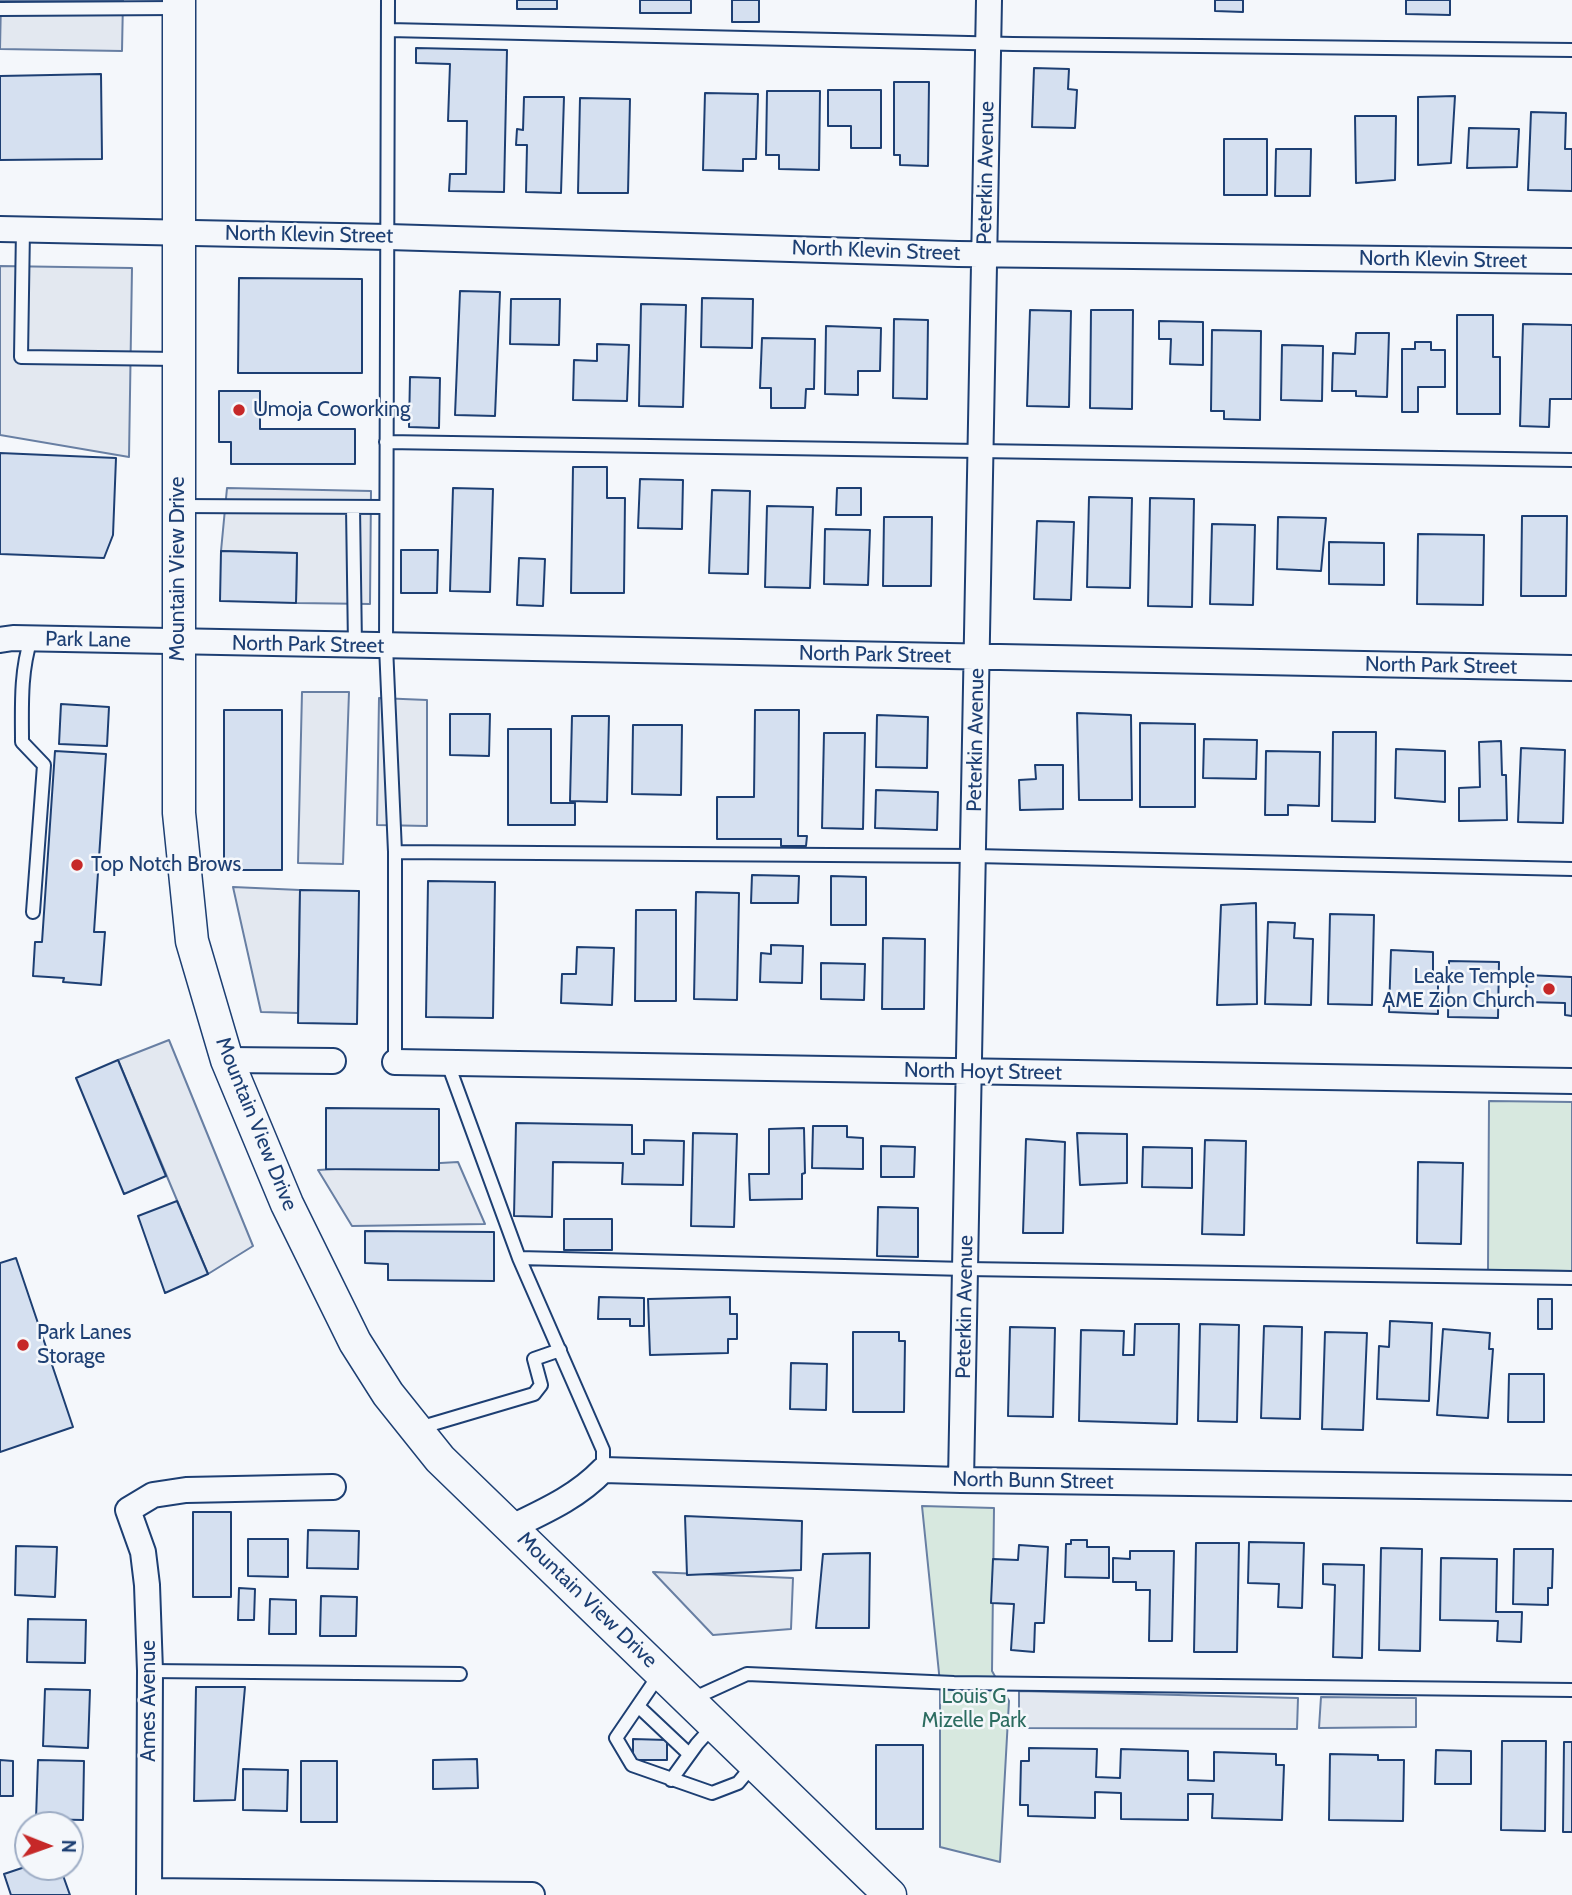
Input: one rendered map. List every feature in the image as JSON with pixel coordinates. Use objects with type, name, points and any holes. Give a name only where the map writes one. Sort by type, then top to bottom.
[{"type":"street","name":"Peterkin Avenue","points":[[961,1480],[989,0]]},
{"type":"street","name":"Mountain View Drive","points":[[179,4],[179,813],[192,941],[227,1060],[288,1204],[355,1342],[388,1394],[440,1458],[890,1895]]},
{"type":"street","name":"North Klevin Street","points":[[12,229],[985,254],[1572,261]]},
{"type":"street","name":"Park Lane","points":[[0,640],[177,642]]},
{"type":"street","name":"North Park Street","points":[[177,642],[1572,668]]},
{"type":"street","points":[[227,1060],[333,1061]]},
{"type":"street","name":"North Hoyt Street","points":[[395,1062],[1572,1081]]},
{"type":"street","points":[[512,1527],[571,1497],[589,1485],[603,1470]]},
{"type":"street","name":"North Bunn Street","points":[[603,1470],[961,1480],[1572,1488]]},
{"type":"street","name":"Ames Avenue","points":[[149,1893],[150,1671],[147,1585],[143,1552],[128,1510],[153,1495],[186,1490],[333,1486]]},
{"type":"street","points":[[149,1893],[532,1895]]},
{"type":"lane","points":[[388,0],[386,646],[395,852],[395,1062]]},
{"type":"lane","points":[[0,9],[179,4]]},
{"type":"lane","points":[[388,30],[988,43],[1572,50]]},
{"type":"lane","points":[[12,229],[21,357],[179,359]]},
{"type":"lane","points":[[386,442],[1572,460]]},
{"type":"lane","points":[[178,506],[386,507]]},
{"type":"lane","points":[[353,507],[355,646]]},
{"type":"lane","points":[[31,639],[22,686],[22,742],[44,765],[33,912]]},
{"type":"lane","points":[[395,852],[974,856],[1572,869]]},
{"type":"lane","points":[[448,1063],[519,1258],[603,1450],[603,1470]]},
{"type":"lane","points":[[519,1258],[1572,1279]]},
{"type":"lane","points":[[416,1429],[534,1394],[541,1385],[534,1359],[560,1350]]},
{"type":"lane","points":[[150,1671],[460,1674]]},
{"type":"lane","points":[[661,1672],[615,1738],[632,1765],[712,1793],[738,1783],[755,1763]]},
{"type":"lane","points":[[690,1700],[747,1674],[954,1683],[1572,1690]]},
{"type":"lane","points":[[638,1706],[690,1754]]},
{"type":"lane","points":[[671,1780],[715,1724]]},
{"type":"green space","points":[[1489,1101],[1572,1102],[1572,1271],[1488,1270]]},
{"type":"green space","name":"Louis G Mizelle Park","points":[[922,1506],[994,1508],[992,1671],[1009,1701],[1000,1862],[940,1847],[940,1683]]},
{"type":"shaded area","points":[[1,0],[123,0],[122,51],[0,49]]},
{"type":"shaded area","points":[[0,266],[132,268],[129,457],[0,435]]},
{"type":"shaded area","points":[[227,488],[371,491],[370,604],[296,603],[297,553],[221,551]]},
{"type":"shaded area","points":[[302,692],[349,692],[343,864],[298,863]]},
{"type":"shaded area","points":[[379,698],[427,700],[427,826],[377,825]]},
{"type":"shaded area","points":[[233,887],[300,890],[298,1013],[261,1012]]},
{"type":"shaded area","points":[[169,1040],[253,1246],[208,1274],[118,1060]]},
{"type":"shaded area","points":[[458,1162],[485,1224],[352,1226],[318,1170]]},
{"type":"shaded area","points":[[653,1572],[793,1578],[791,1629],[713,1635]]},
{"type":"shaded area","points":[[1019,1691],[1298,1698],[1297,1729],[1019,1728]]},
{"type":"shaded area","points":[[1321,1697],[1416,1698],[1416,1727],[1319,1728]]},
{"type":"building","points":[[517,0],[557,0],[557,9],[517,9]]},
{"type":"building","points":[[640,0],[691,0],[691,13],[640,13]]},
{"type":"building","points":[[732,0],[759,0],[759,22],[732,22]]},
{"type":"building","points":[[1215,0],[1243,0],[1243,12],[1215,11]]},
{"type":"building","points":[[1406,0],[1450,0],[1450,15],[1406,14]]},
{"type":"building","points":[[416,48],[507,50],[504,192],[449,191],[450,174],[466,174],[467,121],[448,121],[450,64],[416,63]]},
{"type":"building","points":[[1034,68],[1069,69],[1068,89],[1077,90],[1075,128],[1032,127]]},
{"type":"building","points":[[101,74],[102,159],[0,160],[0,76]]},
{"type":"building","points":[[894,82],[929,82],[928,166],[900,165],[900,155],[894,155]]},
{"type":"building","points":[[828,90],[881,90],[881,148],[851,148],[851,126],[828,126]]},
{"type":"building","points":[[767,91],[820,91],[819,170],[779,169],[779,155],[766,155]]},
{"type":"building","points":[[705,93],[758,94],[756,159],[743,159],[743,171],[703,170]]},
{"type":"building","points":[[1455,96],[1451,163],[1418,165],[1418,97]]},
{"type":"building","points":[[524,97],[564,97],[561,193],[526,192],[527,145],[516,145],[517,129],[523,130]]},
{"type":"building","points":[[580,98],[630,99],[628,193],[578,193]]},
{"type":"building","points":[[1531,112],[1566,113],[1565,149],[1572,149],[1572,191],[1528,190]]},
{"type":"building","points":[[1355,116],[1396,116],[1395,180],[1356,183]]},
{"type":"building","points":[[1469,128],[1519,129],[1517,167],[1467,168]]},
{"type":"building","points":[[1224,139],[1267,139],[1267,195],[1224,195]]},
{"type":"building","points":[[1276,149],[1311,149],[1310,196],[1275,196]]},
{"type":"building","points":[[239,278],[362,279],[362,373],[238,373]]},
{"type":"building","points":[[460,291],[500,292],[495,416],[455,415]]},
{"type":"building","points":[[702,298],[753,299],[752,348],[701,347]]},
{"type":"building","points":[[511,299],[560,299],[559,345],[510,344]]},
{"type":"building","points":[[641,304],[686,305],[683,407],[639,406]]},
{"type":"building","points":[[1030,310],[1071,311],[1069,407],[1027,406]]},
{"type":"building","points":[[1091,310],[1133,310],[1132,409],[1090,408]]},
{"type":"building","points":[[1457,315],[1493,315],[1493,357],[1500,357],[1500,414],[1457,414]]},
{"type":"building","points":[[894,319],[928,320],[927,399],[893,398]]},
{"type":"building","points":[[1159,321],[1203,322],[1203,365],[1170,364],[1171,339],[1159,339]]},
{"type":"building","points":[[1523,324],[1572,325],[1572,399],[1550,399],[1549,427],[1520,426]]},
{"type":"building","points":[[826,326],[881,328],[880,371],[858,371],[858,395],[825,394]]},
{"type":"building","points":[[1212,330],[1261,331],[1260,420],[1224,419],[1224,411],[1211,411]]},
{"type":"building","points":[[1356,333],[1389,333],[1387,397],[1356,396],[1356,391],[1332,391],[1333,353],[1355,354]]},
{"type":"building","points":[[762,338],[815,339],[814,389],[806,389],[805,408],[771,408],[771,388],[760,388]]},
{"type":"building","points":[[1415,342],[1431,342],[1431,350],[1445,350],[1445,387],[1418,387],[1418,412],[1402,412],[1402,349],[1415,349]]},
{"type":"building","points":[[597,344],[629,345],[627,401],[573,400],[574,360],[597,361]]},
{"type":"building","points":[[1282,345],[1323,346],[1322,401],[1281,400]]},
{"type":"building","points":[[410,377],[440,378],[439,428],[409,427]]},
{"type":"building","name":"Umoja Coworking","points":[[219,391],[260,391],[260,429],[355,429],[355,464],[231,464],[231,442],[219,442]]},
{"type":"building","points":[[0,453],[116,458],[113,535],[104,558],[0,554]]},
{"type":"building","points":[[573,467],[607,467],[607,498],[625,498],[624,593],[571,593]]},
{"type":"building","points":[[640,479],[683,480],[682,529],[638,528]]},
{"type":"building","points":[[453,488],[493,489],[490,592],[450,591]]},
{"type":"building","points":[[837,488],[861,488],[861,515],[836,515]]},
{"type":"building","points":[[712,490],[750,491],[748,574],[709,573]]},
{"type":"building","points":[[1089,497],[1132,498],[1130,588],[1087,587]]},
{"type":"building","points":[[1150,498],[1194,499],[1192,607],[1148,606]]},
{"type":"building","points":[[767,506],[813,507],[810,588],[765,587]]},
{"type":"building","points":[[1522,516],[1567,516],[1566,596],[1521,596]]},
{"type":"building","points":[[884,517],[932,517],[931,586],[883,586]]},
{"type":"building","points":[[1278,517],[1326,518],[1321,571],[1277,569]]},
{"type":"building","points":[[1037,521],[1074,522],[1071,600],[1034,599]]},
{"type":"building","points":[[1212,524],[1255,525],[1253,605],[1210,604]]},
{"type":"building","points":[[825,529],[870,530],[868,585],[824,584]]},
{"type":"building","points":[[1418,534],[1484,535],[1483,605],[1417,604]]},
{"type":"building","points":[[1329,542],[1384,543],[1384,585],[1329,584]]},
{"type":"building","points":[[401,550],[438,550],[437,593],[401,593]]},
{"type":"building","points":[[221,551],[297,553],[296,603],[220,601]]},
{"type":"building","points":[[519,558],[545,559],[543,606],[517,605]]},
{"type":"building","points":[[61,704],[109,707],[107,746],[59,744]]},
{"type":"building","points":[[224,710],[282,710],[282,870],[224,870]]},
{"type":"building","points":[[755,710],[799,710],[798,836],[807,836],[806,846],[781,846],[781,839],[717,839],[717,797],[754,797]]},
{"type":"building","points":[[1077,713],[1131,715],[1132,800],[1079,800]]},
{"type":"building","points":[[450,714],[490,714],[489,756],[450,755]]},
{"type":"building","points":[[877,715],[928,717],[927,768],[876,767]]},
{"type":"building","points":[[572,716],[609,716],[607,802],[570,801]]},
{"type":"building","points":[[1140,723],[1195,724],[1195,807],[1140,807]]},
{"type":"building","points":[[633,725],[682,725],[681,795],[632,794]]},
{"type":"building","points":[[508,729],[551,729],[551,803],[575,803],[575,825],[508,825]]},
{"type":"building","points":[[1333,732],[1376,732],[1375,822],[1332,821]]},
{"type":"building","points":[[824,733],[865,733],[863,829],[822,828]]},
{"type":"building","points":[[1204,739],[1257,740],[1256,779],[1203,778]]},
{"type":"building","points":[[1501,741],[1502,775],[1506,775],[1507,820],[1459,821],[1459,788],[1480,787],[1479,742]]},
{"type":"building","points":[[1521,748],[1565,750],[1563,823],[1518,822]]},
{"type":"building","points":[[1396,749],[1445,751],[1445,802],[1395,798]]},
{"type":"building","points":[[55,751],[106,754],[94,932],[105,932],[101,985],[33,976],[35,942],[42,942]]},
{"type":"building","points":[[1266,751],[1320,752],[1319,806],[1288,805],[1288,815],[1265,815]]},
{"type":"building","points":[[1035,765],[1063,765],[1063,809],[1020,810],[1019,780],[1036,779]]},
{"type":"building","points":[[876,790],[938,792],[937,830],[875,828]]},
{"type":"building","points":[[752,875],[799,876],[798,903],[751,903]]},
{"type":"building","points":[[831,876],[866,877],[866,925],[831,925]]},
{"type":"building","points":[[428,881],[495,882],[493,1018],[426,1017]]},
{"type":"building","points":[[300,890],[359,891],[357,1024],[298,1023]]},
{"type":"building","points":[[696,892],[739,893],[737,1000],[694,999]]},
{"type":"building","points":[[1256,903],[1257,1004],[1217,1005],[1221,905]]},
{"type":"building","points":[[636,910],[676,910],[676,1001],[635,1001]]},
{"type":"building","points":[[1330,914],[1374,915],[1372,1005],[1328,1004]]},
{"type":"building","points":[[1268,922],[1295,923],[1294,938],[1313,939],[1311,1005],[1265,1004]]},
{"type":"building","points":[[883,938],[925,939],[924,1009],[882,1009]]},
{"type":"building","points":[[771,945],[803,946],[802,983],[760,982],[761,953],[771,954]]},
{"type":"building","points":[[577,947],[614,948],[612,1005],[561,1003],[562,974],[576,974]]},
{"type":"building","points":[[1391,950],[1433,952],[1433,973],[1438,973],[1438,1014],[1389,1012]]},
{"type":"building","points":[[1449,961],[1499,962],[1498,1018],[1448,1017]]},
{"type":"building","points":[[821,963],[865,964],[864,1000],[821,999]]},
{"type":"building","name":"Leake Temple AME Zion Church","points":[[1527,975],[1572,977],[1572,1016],[1565,1015],[1565,1003],[1526,1002]]},
{"type":"building","points":[[118,1060],[166,1176],[124,1194],[76,1078]]},
{"type":"building","points":[[326,1108],[439,1109],[439,1170],[326,1169]]},
{"type":"building","points":[[516,1123],[632,1125],[632,1154],[644,1154],[644,1140],[684,1141],[683,1185],[622,1184],[623,1163],[553,1162],[552,1217],[514,1216]]},
{"type":"building","points":[[813,1126],[847,1126],[847,1137],[863,1138],[863,1169],[812,1168]]},
{"type":"building","points":[[804,1128],[805,1173],[802,1174],[802,1199],[750,1200],[749,1174],[769,1174],[769,1129]]},
{"type":"building","points":[[693,1133],[737,1134],[734,1227],[691,1226]]},
{"type":"building","points":[[1077,1133],[1127,1134],[1127,1183],[1080,1185]]},
{"type":"building","points":[[1026,1139],[1065,1142],[1063,1233],[1023,1233]]},
{"type":"building","points":[[1205,1140],[1246,1141],[1244,1235],[1202,1234]]},
{"type":"building","points":[[881,1146],[915,1147],[914,1177],[881,1177]]},
{"type":"building","points":[[1143,1147],[1192,1148],[1192,1188],[1142,1187]]},
{"type":"building","points":[[1418,1162],[1463,1163],[1461,1244],[1417,1243]]},
{"type":"building","points":[[177,1201],[208,1274],[165,1293],[138,1216]]},
{"type":"building","points":[[878,1207],[918,1208],[918,1257],[877,1256]]},
{"type":"building","points":[[564,1219],[612,1219],[612,1250],[564,1250]]},
{"type":"building","points":[[365,1231],[494,1232],[494,1281],[388,1280],[388,1264],[365,1263]]},
{"type":"building","name":"Park Lanes Storage","points":[[16,1258],[73,1427],[0,1452],[0,1263]]},
{"type":"building","points":[[599,1297],[644,1298],[644,1326],[630,1326],[630,1319],[598,1319]]},
{"type":"building","points":[[730,1297],[730,1314],[737,1314],[737,1339],[728,1339],[728,1353],[650,1355],[648,1299]]},
{"type":"building","points":[[1538,1299],[1552,1299],[1552,1329],[1538,1329]]},
{"type":"building","points":[[1390,1321],[1432,1323],[1429,1401],[1377,1399],[1379,1346],[1389,1347]]},
{"type":"building","points":[[1135,1324],[1179,1324],[1177,1424],[1079,1421],[1081,1330],[1124,1331],[1123,1355],[1134,1355]]},
{"type":"building","points":[[1200,1324],[1239,1325],[1237,1422],[1198,1421]]},
{"type":"building","points":[[1264,1326],[1302,1327],[1300,1419],[1261,1418]]},
{"type":"building","points":[[1010,1327],[1055,1328],[1053,1417],[1008,1416]]},
{"type":"building","points":[[1443,1329],[1490,1333],[1489,1349],[1493,1349],[1488,1418],[1437,1415]]},
{"type":"building","points":[[853,1332],[899,1332],[899,1341],[905,1341],[904,1412],[853,1412]]},
{"type":"building","points":[[1325,1332],[1367,1333],[1363,1430],[1322,1429]]},
{"type":"building","points":[[791,1363],[827,1364],[826,1410],[790,1409]]},
{"type":"building","points":[[1509,1374],[1544,1374],[1544,1422],[1508,1422]]},
{"type":"building","points":[[193,1512],[231,1512],[231,1597],[193,1597]]},
{"type":"building","points":[[685,1516],[802,1521],[801,1570],[687,1575]]},
{"type":"building","points":[[308,1530],[359,1531],[358,1569],[307,1568]]},
{"type":"building","points":[[248,1539],[288,1539],[288,1577],[248,1576]]},
{"type":"building","points":[[1071,1540],[1087,1540],[1087,1547],[1109,1547],[1109,1578],[1065,1577],[1066,1544],[1071,1544]]},
{"type":"building","points":[[1249,1542],[1304,1543],[1302,1608],[1278,1607],[1279,1584],[1248,1583]]},
{"type":"building","points":[[1196,1543],[1239,1543],[1237,1652],[1194,1652]]},
{"type":"building","points":[[1019,1545],[1048,1547],[1044,1623],[1035,1623],[1034,1652],[1011,1650],[1014,1604],[991,1603],[993,1559],[1018,1560]]},
{"type":"building","points":[[16,1546],[57,1547],[55,1597],[15,1595]]},
{"type":"building","points":[[1381,1548],[1422,1549],[1420,1651],[1379,1650]]},
{"type":"building","points":[[1514,1549],[1553,1549],[1552,1588],[1548,1588],[1548,1605],[1513,1604]]},
{"type":"building","points":[[1130,1551],[1174,1551],[1172,1641],[1149,1641],[1150,1590],[1136,1590],[1136,1582],[1113,1582],[1113,1558],[1130,1559]]},
{"type":"building","points":[[870,1553],[869,1628],[816,1628],[823,1554]]},
{"type":"building","points":[[1441,1558],[1497,1559],[1496,1612],[1522,1612],[1521,1642],[1497,1641],[1498,1621],[1440,1620]]},
{"type":"building","points":[[1323,1564],[1364,1565],[1362,1658],[1333,1657],[1335,1585],[1323,1584]]},
{"type":"building","points":[[239,1588],[255,1589],[254,1620],[238,1620]]},
{"type":"building","points":[[321,1596],[357,1597],[356,1636],[320,1636]]},
{"type":"building","points":[[270,1599],[296,1600],[296,1634],[269,1634]]},
{"type":"building","points":[[28,1619],[86,1620],[85,1663],[27,1662]]},
{"type":"building","points":[[196,1687],[245,1687],[235,1800],[194,1801]]},
{"type":"building","points":[[45,1689],[90,1690],[88,1748],[43,1746]]},
{"type":"building","points":[[633,1739],[667,1740],[667,1760],[633,1760]]},
{"type":"building","points":[[1502,1741],[1546,1741],[1545,1831],[1501,1830]]},
{"type":"building","points":[[1564,1742],[1572,1742],[1572,1832],[1563,1832]]},
{"type":"building","points":[[876,1745],[923,1745],[923,1829],[876,1829]]},
{"type":"building","points":[[1029,1748],[1097,1749],[1096,1777],[1120,1778],[1121,1749],[1188,1751],[1188,1780],[1214,1781],[1214,1752],[1276,1754],[1276,1765],[1284,1765],[1282,1820],[1212,1818],[1213,1794],[1188,1794],[1188,1820],[1121,1819],[1121,1793],[1095,1792],[1095,1818],[1028,1816],[1028,1805],[1020,1805],[1021,1761],[1029,1761]]},
{"type":"building","points":[[1436,1750],[1471,1751],[1471,1784],[1435,1784]]},
{"type":"building","points":[[1330,1754],[1378,1755],[1378,1760],[1404,1760],[1403,1821],[1329,1820]]},
{"type":"building","points":[[477,1759],[478,1788],[433,1789],[433,1760]]},
{"type":"building","points":[[0,1760],[13,1761],[13,1796],[0,1796]]},
{"type":"building","points":[[38,1760],[84,1761],[83,1811],[36,1811]]},
{"type":"building","points":[[301,1761],[337,1761],[337,1822],[301,1822]]},
{"type":"building","points":[[243,1769],[288,1770],[287,1811],[243,1810]]},
{"type":"building","points":[[14,1871],[14,1881],[65,1881],[70,1895],[11,1895],[4,1874]]},
{"type":"place","name":"Umoja Coworking","points":[[239,410]]},
{"type":"place","name":"Top Notch Brows","points":[[77,865]]},
{"type":"place","name":"Leake Temple AME Zion Church","points":[[1549,989]]},
{"type":"place","name":"Park Lanes Storage","points":[[23,1345]]}]
